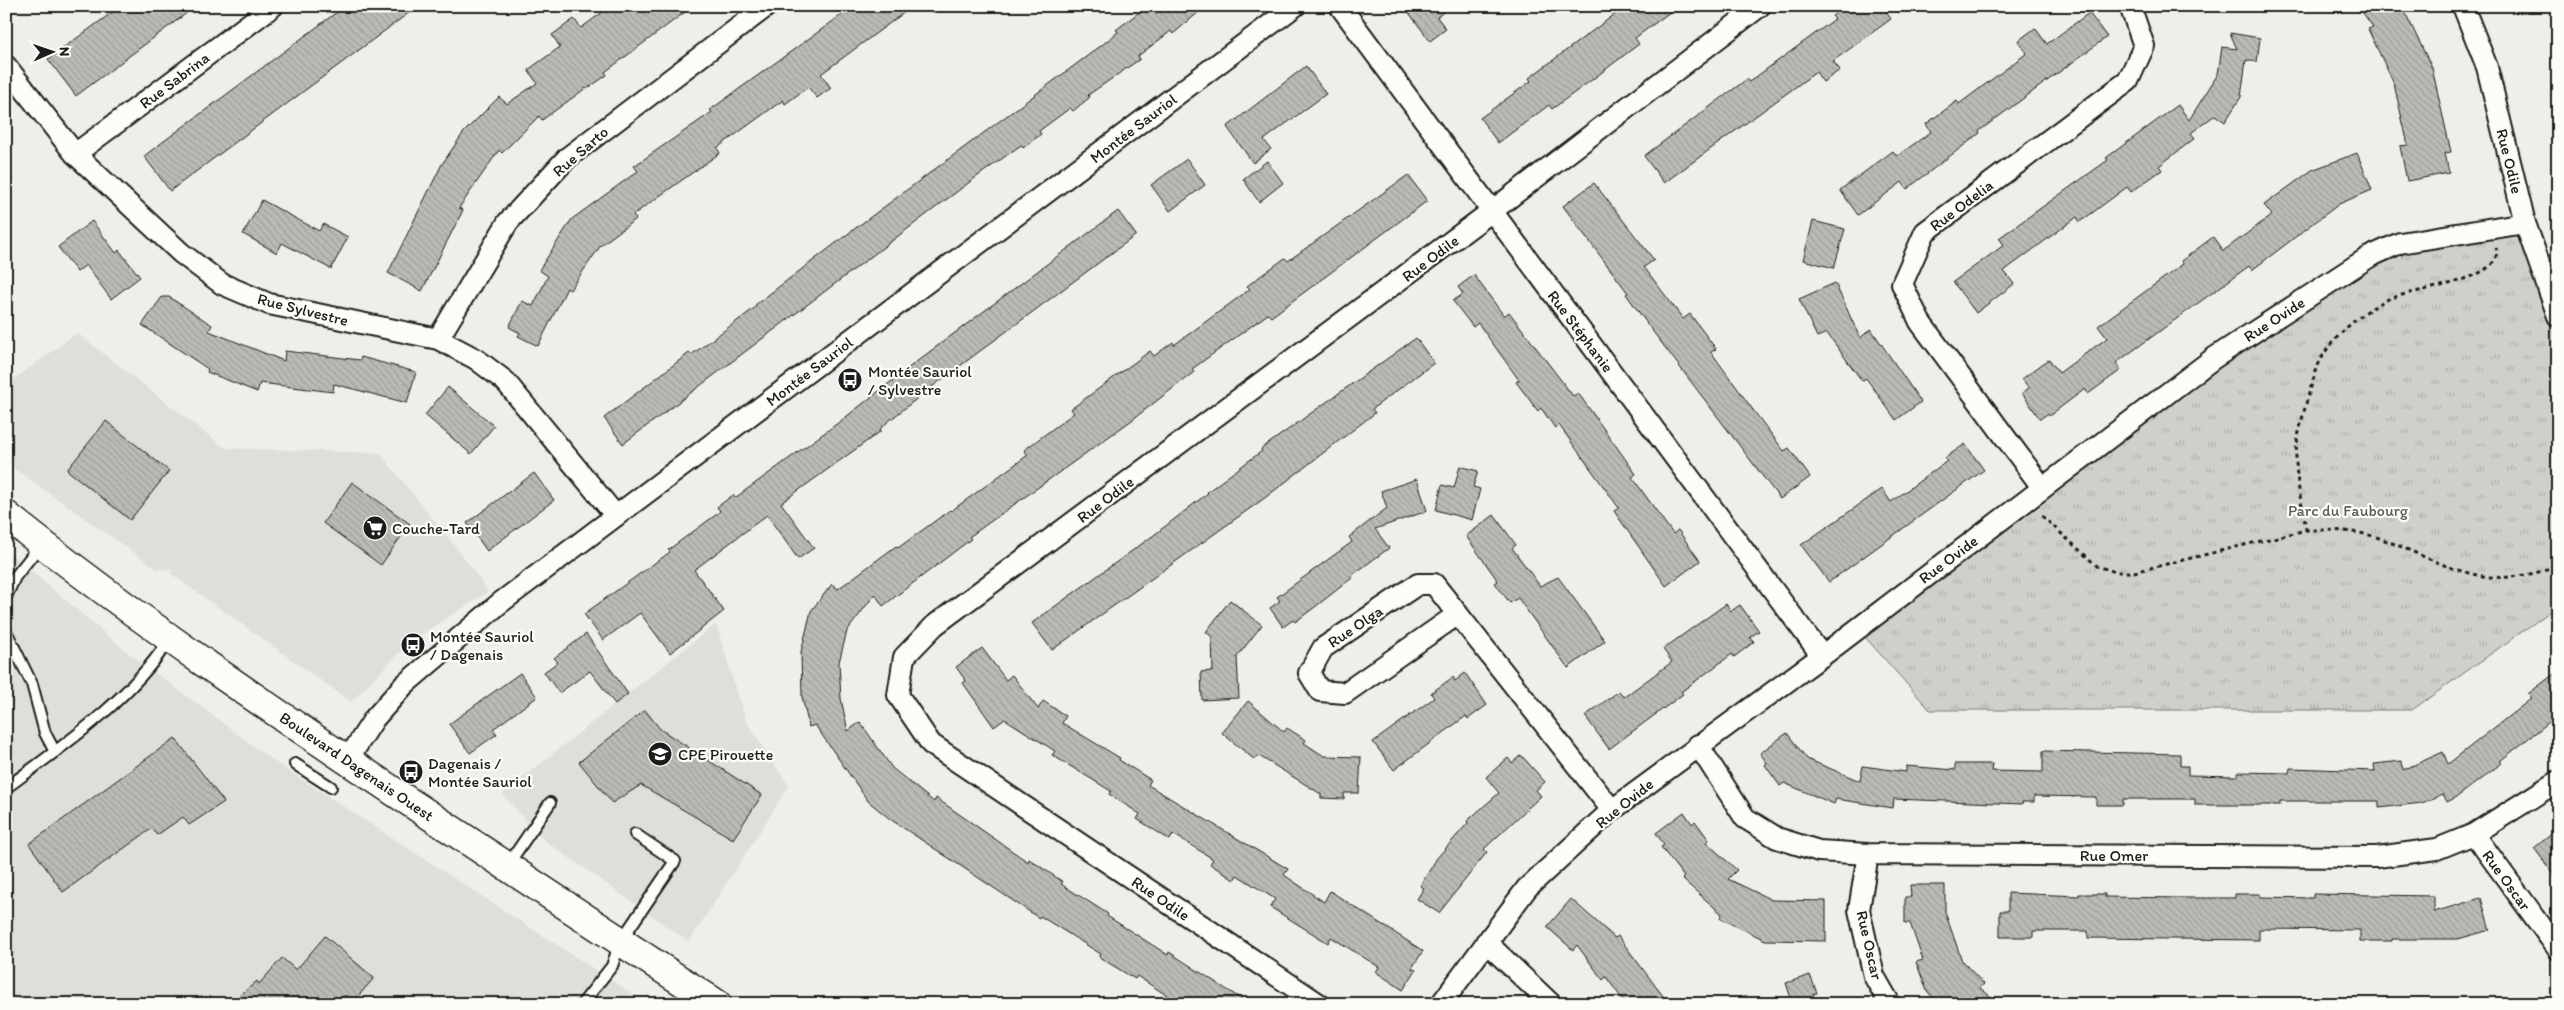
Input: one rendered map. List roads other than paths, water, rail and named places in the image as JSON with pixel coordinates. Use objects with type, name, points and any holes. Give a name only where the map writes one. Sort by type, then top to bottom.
[{"type":"main road","name":"Boulevard Dagenais Ouest","points":[[6,515],[170,640],[347,761],[717,1004]]},
{"type":"street","name":"Rue Sabrina","points":[[75,154],[273,6]]},
{"type":"street","name":"Rue Sarto","points":[[438,339],[508,222],[567,158],[767,6]]},
{"type":"street","name":"Montée Sauriol","points":[[347,761],[374,719],[404,685],[500,603],[1295,6]]},
{"type":"street","name":"Rue Stéphanie","points":[[1340,6],[1822,656]]},
{"type":"street","name":"Rue Odile","points":[[1319,1004],[931,744],[898,696],[904,657],[936,625],[1492,211],[1760,6]]},
{"type":"street","name":"Rue Odelia","points":[[2042,488],[1920,322],[1902,284],[1925,232],[2128,81],[2144,46],[2130,6]]},
{"type":"street","name":"Rue Odile","points":[[2462,6],[2487,67],[2525,223],[2558,316]]},
{"type":"street","name":"Rue Sylvestre","points":[[6,66],[75,154],[181,253],[222,284],[269,304],[438,339],[476,359],[505,381],[616,516]]},
{"type":"street","name":"Rue Ovide","points":[[1441,1004],[1527,888],[1612,810],[1698,745],[1822,656],[2214,358],[2369,257],[2400,243],[2525,223]]},
{"type":"street","name":"Rue Olga","points":[[1458,614],[1345,694],[1320,690],[1309,673],[1323,648],[1418,584],[1434,584],[1458,614],[1612,810]]},
{"type":"street","name":"Rue Omer","points":[[1698,745],[1745,818],[1777,838],[1819,851],[1868,854],[2377,857],[2437,849],[2474,834],[2558,781]]},
{"type":"street","name":"Rue Oscar","points":[[2474,834],[2558,949]]},
{"type":"street","name":"Rue Oscar","points":[[1868,854],[1859,910],[1874,976],[1890,1004]]},
{"type":"street","points":[[1486,942],[1551,1004]]},
{"type":"lane","points":[[6,597],[15,577],[42,543]]},
{"type":"lane","points":[[6,630],[32,684],[45,733],[55,752]]},
{"type":"lane","points":[[6,788],[106,712],[157,659],[170,640]]},
{"type":"lane","points":[[295,764],[331,787]]},
{"type":"lane","points":[[507,867],[550,803]]},
{"type":"lane","points":[[582,1004],[612,966],[620,942],[675,861],[635,834]]},
{"type":"place","name":"Montée Sauriol / Sylvestre","points":[[850,380]]},
{"type":"place","name":"Couche-Tard","points":[[375,528]]},
{"type":"place","name":"Montée Sauriol / Dagenais","points":[[413,645]]},
{"type":"place","name":"CPE Pirouette","points":[[660,754]]},
{"type":"place","name":"Dagenais / Montée Sauriol","points":[[411,772]]},
{"type":"park label","name":"Parc du Faubourg","points":[[2348,510]]}]
